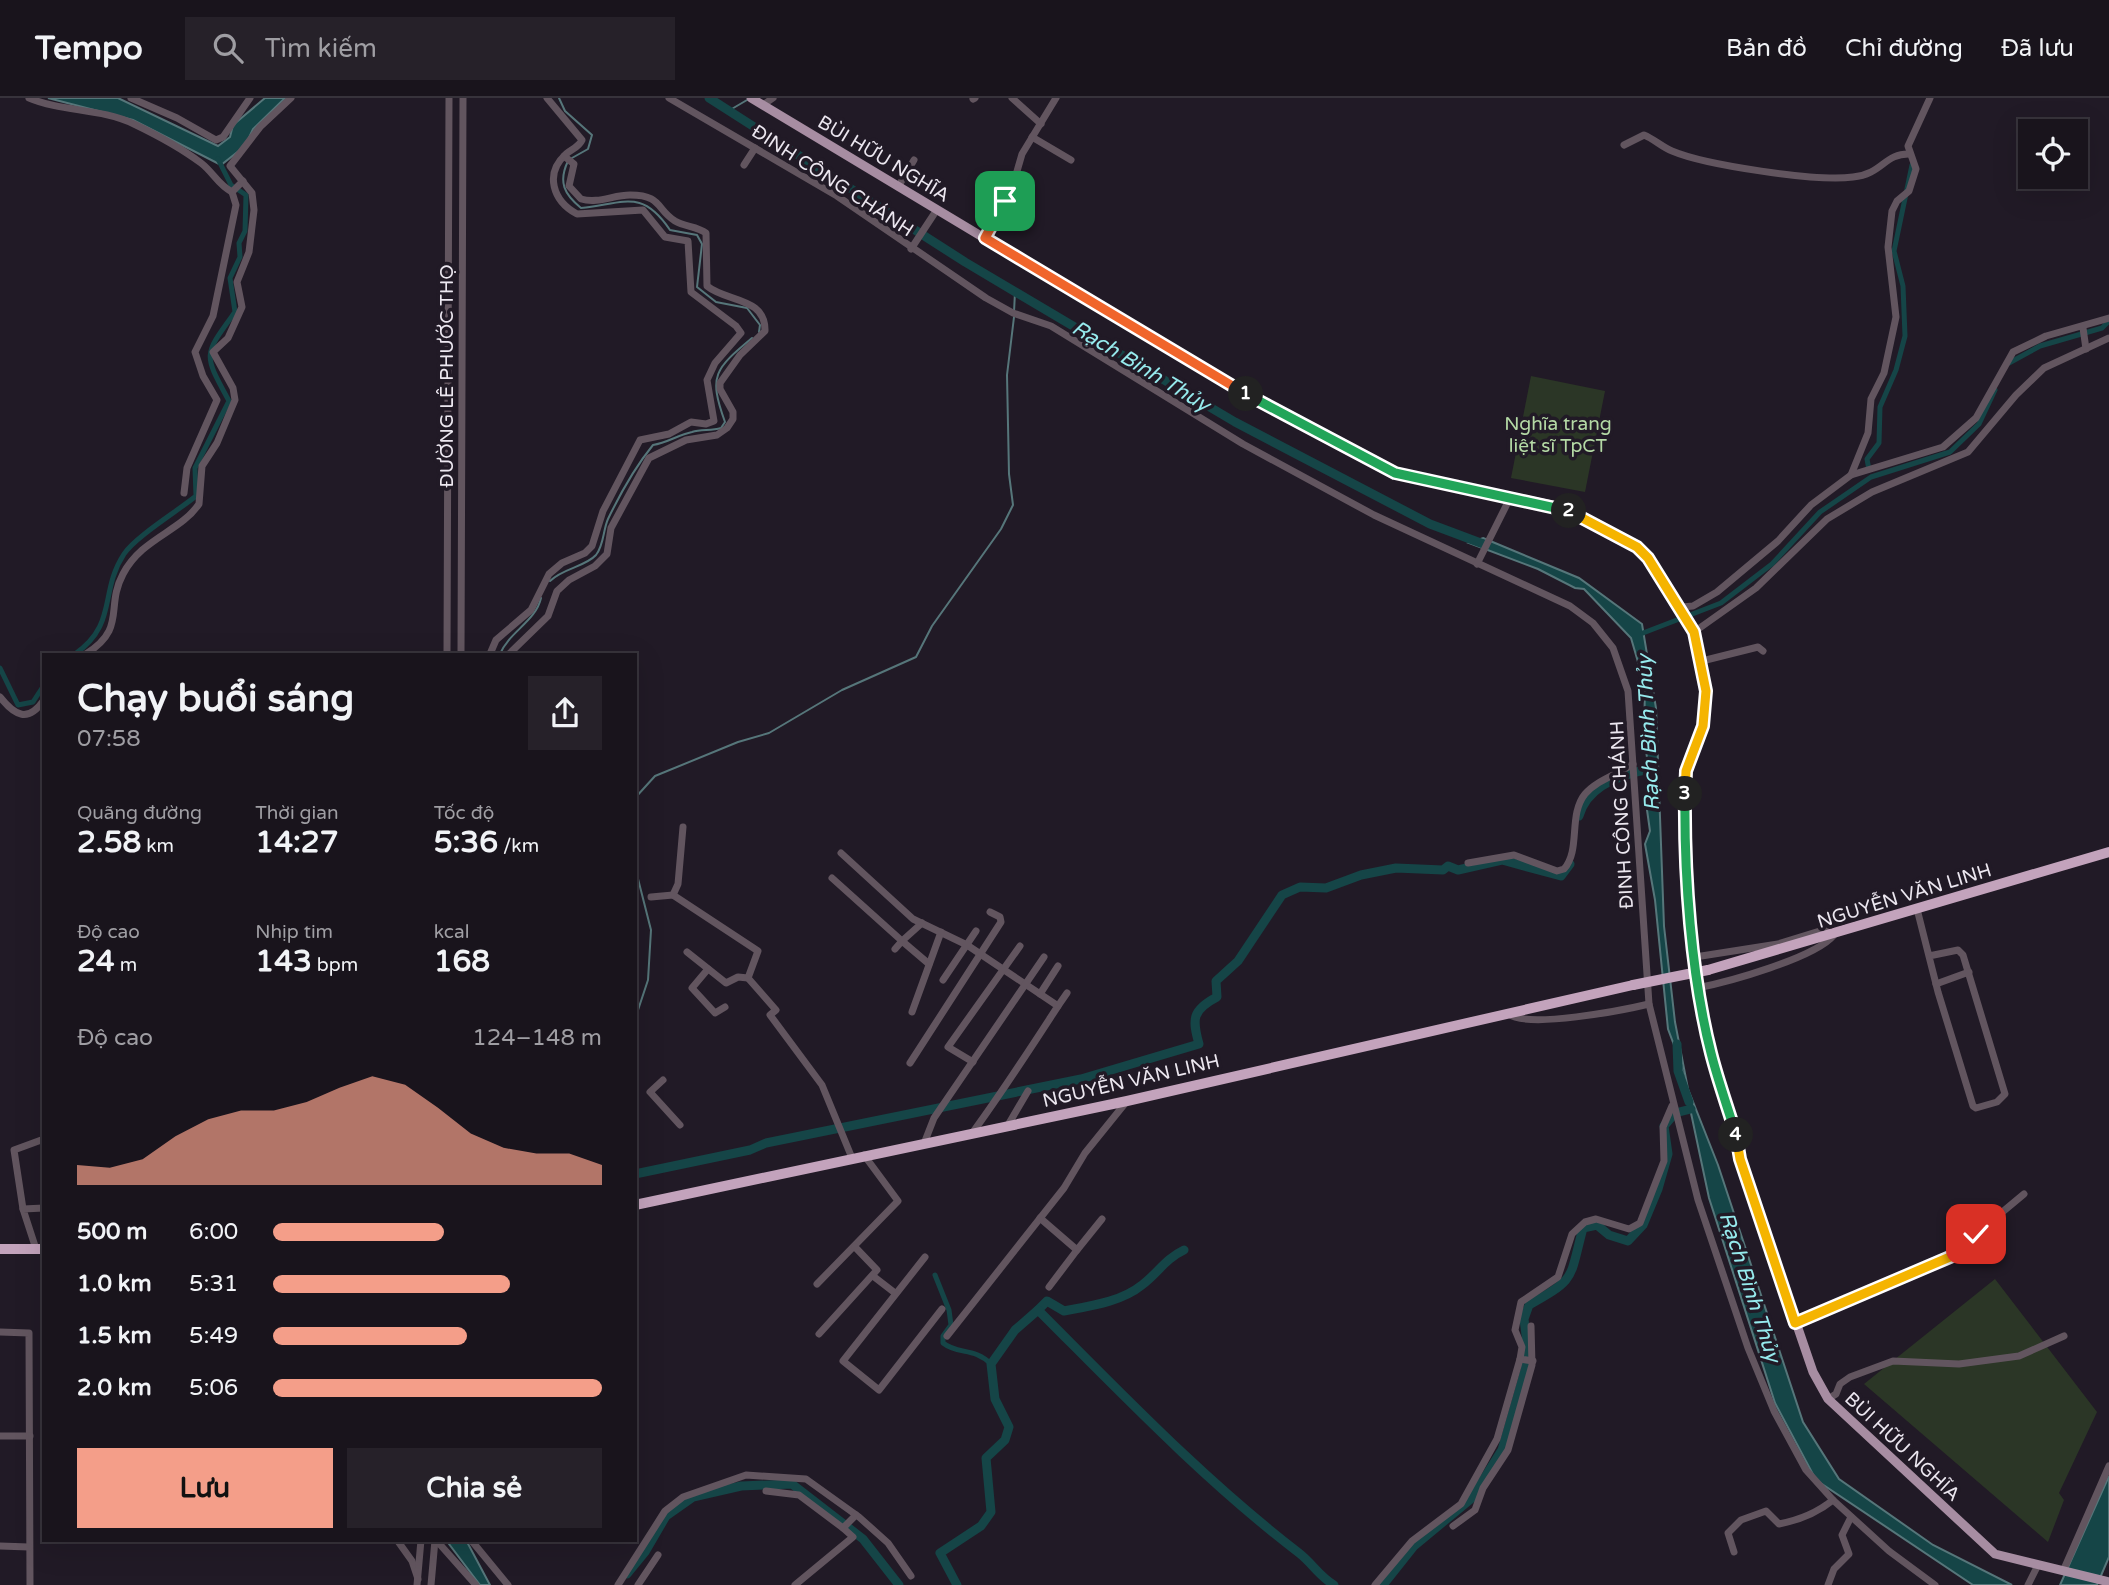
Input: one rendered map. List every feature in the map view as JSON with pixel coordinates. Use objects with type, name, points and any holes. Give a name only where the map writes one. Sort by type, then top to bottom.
[{"type":"highway","name":"NGUYỄN VĂN LINH","points":[[637,1205],[925,1141],[1127,1101],[1708,970],[2109,852]]},
{"type":"highway","points":[[0,1249],[40,1249]]},
{"type":"main road","name":"BÙI HỮU NGHĨA","points":[[758,102],[1272,410],[1395,473],[1572,512],[1637,547],[1648,558],[1693,629],[1706,691],[1703,726],[1686,771],[1686,866],[1697,988],[1711,1054],[1737,1136],[1740,1159],[1814,1372],[1828,1399],[1995,1554],[2109,1582]]},
{"type":"street","points":[[29,98],[41,103],[98,112],[135,124],[201,163],[215,180],[233,191],[236,205],[220,273],[214,316],[195,352],[203,376],[217,400],[187,468],[184,493]]},
{"type":"street","points":[[131,98],[183,121],[216,140],[223,137],[250,98]]},
{"type":"street","points":[[87,653],[109,634],[121,578],[139,551],[196,509],[202,487],[202,466],[217,443],[234,403],[233,388],[213,352],[228,338],[242,304],[237,282],[249,252],[254,210],[252,193],[232,171],[231,164],[260,127],[291,98]]},
{"type":"street","name":"ĐƯỜNG LÊ PHƯỚC THỌ","points":[[447,653],[449,98]]},
{"type":"street","name":"ĐƯỜNG LÊ PHƯỚC THỌ","points":[[461,653],[463,98]]},
{"type":"street","points":[[490,653],[496,640],[534,607],[542,582],[549,573],[562,563],[585,553],[592,546],[603,511],[640,440],[669,434],[691,422],[706,424],[714,421],[707,380],[715,363],[741,333],[736,326],[691,292],[688,241],[665,237],[643,210],[577,214],[561,201],[555,191],[553,176],[582,140],[547,98]]},
{"type":"street","name":"ĐINH CÔNG CHÁNH","points":[[669,98],[837,197],[911,249],[1015,314],[1051,326],[1243,444],[1374,515],[1570,606],[1593,623],[1613,648],[1628,691],[1649,1004],[1698,1200],[1753,1361],[1806,1470],[1833,1500],[1889,1551],[1935,1585]]},
{"type":"street","points":[[758,102],[773,98]]},
{"type":"street","points":[[1012,98],[1041,124]]},
{"type":"street","points":[[985,238],[1011,192],[1022,153],[1056,98]]},
{"type":"street","points":[[1855,474],[1868,433],[1872,395],[1882,379],[1890,347],[1896,308],[1888,255],[1890,224],[1896,202],[1904,197],[1916,169],[1910,154],[1910,141],[1930,98]]},
{"type":"street","points":[[1624,145],[1644,135],[1669,150],[1695,158],[1828,178],[1870,175],[1894,155],[1910,154]]},
{"type":"street","points":[[1032,137],[1071,160]]},
{"type":"street","points":[[744,165],[755,148]]},
{"type":"street","points":[[510,653],[548,616],[556,591],[607,555],[611,528],[649,458],[686,440],[717,435],[727,428],[733,416],[719,389],[720,383],[740,355],[765,331],[761,316],[747,302],[721,295],[707,286],[706,233],[673,220],[662,205],[649,198],[632,195],[599,200],[581,199],[569,186],[574,167],[567,158]]},
{"type":"street","points":[[898,187],[914,160]]},
{"type":"street","points":[[233,191],[242,182]]},
{"type":"street","points":[[911,249],[936,211]]},
{"type":"street","points":[[1680,605],[1690,607],[1710,597],[1778,541],[1811,505],[1855,474],[1943,447],[1976,418],[2013,352],[2046,336],[2083,330],[2109,318]]},
{"type":"street","points":[[2083,330],[2085,347]]},
{"type":"street","points":[[1693,629],[1756,588],[1834,514],[1872,492],[1968,452],[2039,372],[2057,360],[2109,338]]},
{"type":"street","points":[[448,375],[462,375]]},
{"type":"street","points":[[1477,564],[1510,498]]},
{"type":"street","points":[[1702,662],[1758,647],[1763,651]]},
{"type":"street","points":[[0,697],[12,712],[18,714],[35,710],[42,702]]},
{"type":"street","points":[[1468,863],[1514,855],[1557,871],[1564,869],[1570,859],[1577,813],[1583,797],[1594,787],[1633,765]]},
{"type":"street","points":[[673,895],[678,884],[683,827]]},
{"type":"street","points":[[841,853],[909,916],[967,945],[1058,1006]]},
{"type":"street","points":[[832,878],[929,964]]},
{"type":"street","points":[[651,897],[673,895],[755,948],[758,951],[748,978]]},
{"type":"street","points":[[1917,909],[1936,984],[1973,1106],[1976,1108],[1997,1102],[2005,1094],[1969,972],[1958,950],[1929,956]]},
{"type":"street","points":[[910,1063],[1001,922],[1001,918],[990,912]]},
{"type":"street","points":[[895,949],[922,923]]},
{"type":"street","points":[[1695,957],[1779,944],[1823,930],[1834,935],[1819,949],[1720,983],[1697,988]]},
{"type":"street","points":[[943,980],[976,931]]},
{"type":"street","points":[[912,1012],[941,932]]},
{"type":"street","points":[[973,1062],[948,1047],[1020,946]]},
{"type":"street","points":[[687,951],[726,983],[738,977],[748,978],[776,1010],[770,1015],[822,1085],[852,1158]]},
{"type":"street","points":[[925,1141],[934,1118],[1044,957]]},
{"type":"street","points":[[1040,994],[1058,966]]},
{"type":"street","points":[[708,969],[692,988],[715,1013],[725,1007]]},
{"type":"street","points":[[1936,984],[1969,972]]},
{"type":"street","points":[[973,1132],[1010,1076],[1021,1066],[1067,993]]},
{"type":"street","points":[[1509,1014],[1524,1020],[1621,1012],[1649,1004]]},
{"type":"street","points":[[663,1080],[650,1092],[680,1125]]},
{"type":"street","points":[[1008,1125],[1028,1091]]},
{"type":"street","points":[[947,1336],[1078,1170],[1085,1153],[1127,1101]]},
{"type":"street","points":[[1375,1585],[1412,1541],[1461,1504],[1497,1439],[1521,1359],[1522,1347],[1515,1330],[1521,1301],[1558,1277],[1575,1230],[1592,1219],[1629,1228],[1637,1226],[1643,1218],[1664,1161],[1663,1127],[1674,1111]]},
{"type":"street","points":[[40,1249],[23,1209],[14,1150],[42,1140]]},
{"type":"street","points":[[817,1284],[898,1200],[864,1155]]},
{"type":"street","points":[[1795,1323],[1968,1249],[1976,1234],[2024,1194]]},
{"type":"street","points":[[23,1209],[42,1208]]},
{"type":"street","points":[[1040,1218],[1077,1250]]},
{"type":"street","points":[[1049,1287],[1102,1219]]},
{"type":"street","points":[[819,1334],[877,1270],[855,1247]]},
{"type":"street","points":[[925,1257],[843,1361],[878,1390],[942,1309]]},
{"type":"street","points":[[873,1276],[895,1293]]},
{"type":"street","points":[[1452,1526],[1475,1510],[1483,1488],[1508,1450],[1532,1361],[1531,1326]]},
{"type":"street","points":[[0,1332],[29,1333],[30,1585]]},
{"type":"street","points":[[1828,1399],[1836,1394],[1840,1384],[1850,1377],[1893,1361],[1910,1359],[1959,1364],[2019,1356],[2064,1336]]},
{"type":"street","points":[[1521,1359],[1532,1361]]},
{"type":"street","points":[[0,1436],[30,1436]]},
{"type":"street","points":[[2065,1570],[2109,1466]]},
{"type":"street","points":[[618,1585],[665,1511],[683,1497],[743,1475],[799,1477],[855,1516],[897,1553],[911,1576]]},
{"type":"street","points":[[766,1491],[799,1495],[844,1527],[855,1539],[795,1585]]},
{"type":"street","points":[[1734,1552],[1728,1533],[1741,1520],[1766,1511],[1779,1524],[1820,1511],[1833,1500]]},
{"type":"street","points":[[844,1527],[855,1516]]},
{"type":"street","points":[[1828,1585],[1834,1569],[1849,1554],[1842,1535],[1851,1517]]},
{"type":"street","points":[[398,1542],[412,1561],[417,1582]]},
{"type":"street","points":[[417,1582],[421,1542]]},
{"type":"street","points":[[431,1585],[435,1542]]},
{"type":"street","points":[[437,1542],[476,1585]]},
{"type":"street","points":[[475,1542],[508,1585]]},
{"type":"street","points":[[0,1546],[29,1547]]},
{"type":"street","points":[[638,1585],[658,1555]]},
{"type":"street","points":[[2028,1585],[2038,1564]]},
{"type":"green space","name":"Nghĩa trang liệt sĩ TpCT","points":[[1531,376],[1605,391],[1585,492],[1511,478]]},
{"type":"green space","points":[[1995,1279],[2097,1412],[2059,1493],[2064,1500],[2048,1542],[1864,1384]]},
{"type":"water","points":[[48,98],[118,98],[218,146],[230,137],[233,125],[265,98],[285,98],[253,129],[245,146],[221,165],[133,120]]},
{"type":"water","name":"Rạch Bình Thủy","points":[[1483,538],[1579,578],[1642,624],[1656,708],[1664,926],[1675,1022],[1688,1089],[1718,1165],[1803,1422],[1839,1479],[1933,1545],[2012,1585],[1973,1585],[1816,1480],[1775,1403],[1709,1198],[1680,1061],[1668,1029],[1655,900],[1645,844],[1650,831],[1647,810],[1649,771],[1644,737],[1645,686],[1631,638],[1584,589],[1575,588],[1538,569],[1469,543]]},
{"type":"water","points":[[2109,1476],[2109,1557],[2097,1585],[2060,1585]]},
{"type":"water","points":[[448,1542],[467,1542],[490,1585],[480,1585]]},
{"type":"waterway","points":[[559,98],[565,111],[592,135],[588,149],[572,158]]},
{"type":"waterway","name":"Rạch Bình Thủy","points":[[709,98],[965,262],[1235,422],[1430,524],[1486,545]]},
{"type":"waterway","points":[[730,110],[747,100]]},
{"type":"waterway","points":[[76,653],[88,643],[103,619],[116,568],[124,554],[147,532],[196,496],[195,468],[229,401],[214,373],[210,355],[217,338],[235,312],[230,278],[240,257],[239,243],[245,231],[246,195],[231,185],[218,159]]},
{"type":"waterway","points":[[568,161],[563,175],[564,187],[570,198],[581,208],[622,202],[641,204],[660,217],[670,230],[697,235],[702,244],[697,287],[716,302],[747,308],[760,325],[759,332]]},
{"type":"waterway","points":[[1869,470],[1867,459],[1879,443],[1880,407],[1896,370],[1905,336],[1903,286],[1894,251],[1912,165]]},
{"type":"waterway","points":[[1014,312],[1015,292]]},
{"type":"waterway","points":[[637,796],[655,776],[738,742],[769,733],[842,690],[916,657],[932,626],[1001,529],[1013,505],[1009,474],[1007,375],[1014,317]]},
{"type":"waterway","points":[[2009,363],[2040,346],[2102,328],[2109,321]]},
{"type":"waterway","points":[[550,581],[596,555],[601,547],[608,519],[634,471],[653,445],[695,431],[721,428],[725,422],[717,393],[718,374],[730,358],[752,338]]},
{"type":"waterway","points":[[1643,633],[1721,603],[1772,564],[1820,512],[1871,477],[1950,452],[1979,424],[1995,390]]},
{"type":"waterway","points":[[500,653],[534,613],[541,598]]},
{"type":"waterway","points":[[0,668],[18,705],[33,702],[42,688]]},
{"type":"waterway","points":[[1579,816],[1590,796],[1607,783],[1650,769]]},
{"type":"waterway","points":[[637,1174],[750,1150],[766,1143],[1081,1079],[1199,1044],[1195,1028],[1196,1016],[1203,1006],[1217,997],[1216,981],[1238,961],[1282,895],[1300,887],[1326,888],[1361,875],[1396,868],[1443,870],[1448,866],[1458,870],[1502,860],[1561,876],[1570,864]]},
{"type":"waterway","points":[[637,875],[651,930],[648,980],[637,1013]]},
{"type":"waterway","name":"Rạch Bình Thủy","points":[[1677,1044],[1678,1071],[1689,1102]]},
{"type":"waterway","points":[[1383,1585],[1414,1546],[1472,1498],[1502,1450],[1525,1370],[1527,1343],[1524,1319],[1529,1305],[1556,1289],[1569,1276],[1583,1228],[1597,1225],[1609,1235],[1628,1241],[1643,1225],[1658,1189],[1668,1154],[1664,1126],[1675,1113],[1691,1109]]},
{"type":"waterway","points":[[1038,1310],[1047,1301],[1064,1311],[1125,1296],[1184,1250]]},
{"type":"waterway","points":[[935,1275],[949,1310],[951,1325],[943,1336],[943,1343],[954,1349],[978,1355],[991,1364]]},
{"type":"waterway","points":[[957,1585],[940,1553],[981,1526],[991,1512],[986,1458],[1005,1440],[1009,1427],[995,1399],[991,1364],[1015,1330],[1038,1310],[1197,1467],[1334,1585]]},
{"type":"waterway","points":[[627,1574],[645,1552],[666,1516],[693,1497],[741,1486],[792,1484],[863,1539],[899,1585]]},
{"type":"route","points":[[1005,201],[985,238],[1272,410],[1395,473],[1557,506],[1595,523],[1637,547],[1648,558],[1678,602],[1694,632],[1702,662],[1706,691],[1703,726],[1686,771],[1685,801],[1686,866],[1697,988],[1711,1054],[1737,1136],[1740,1159],[1795,1323],[1957,1254],[1970,1247],[1976,1234]]}]
